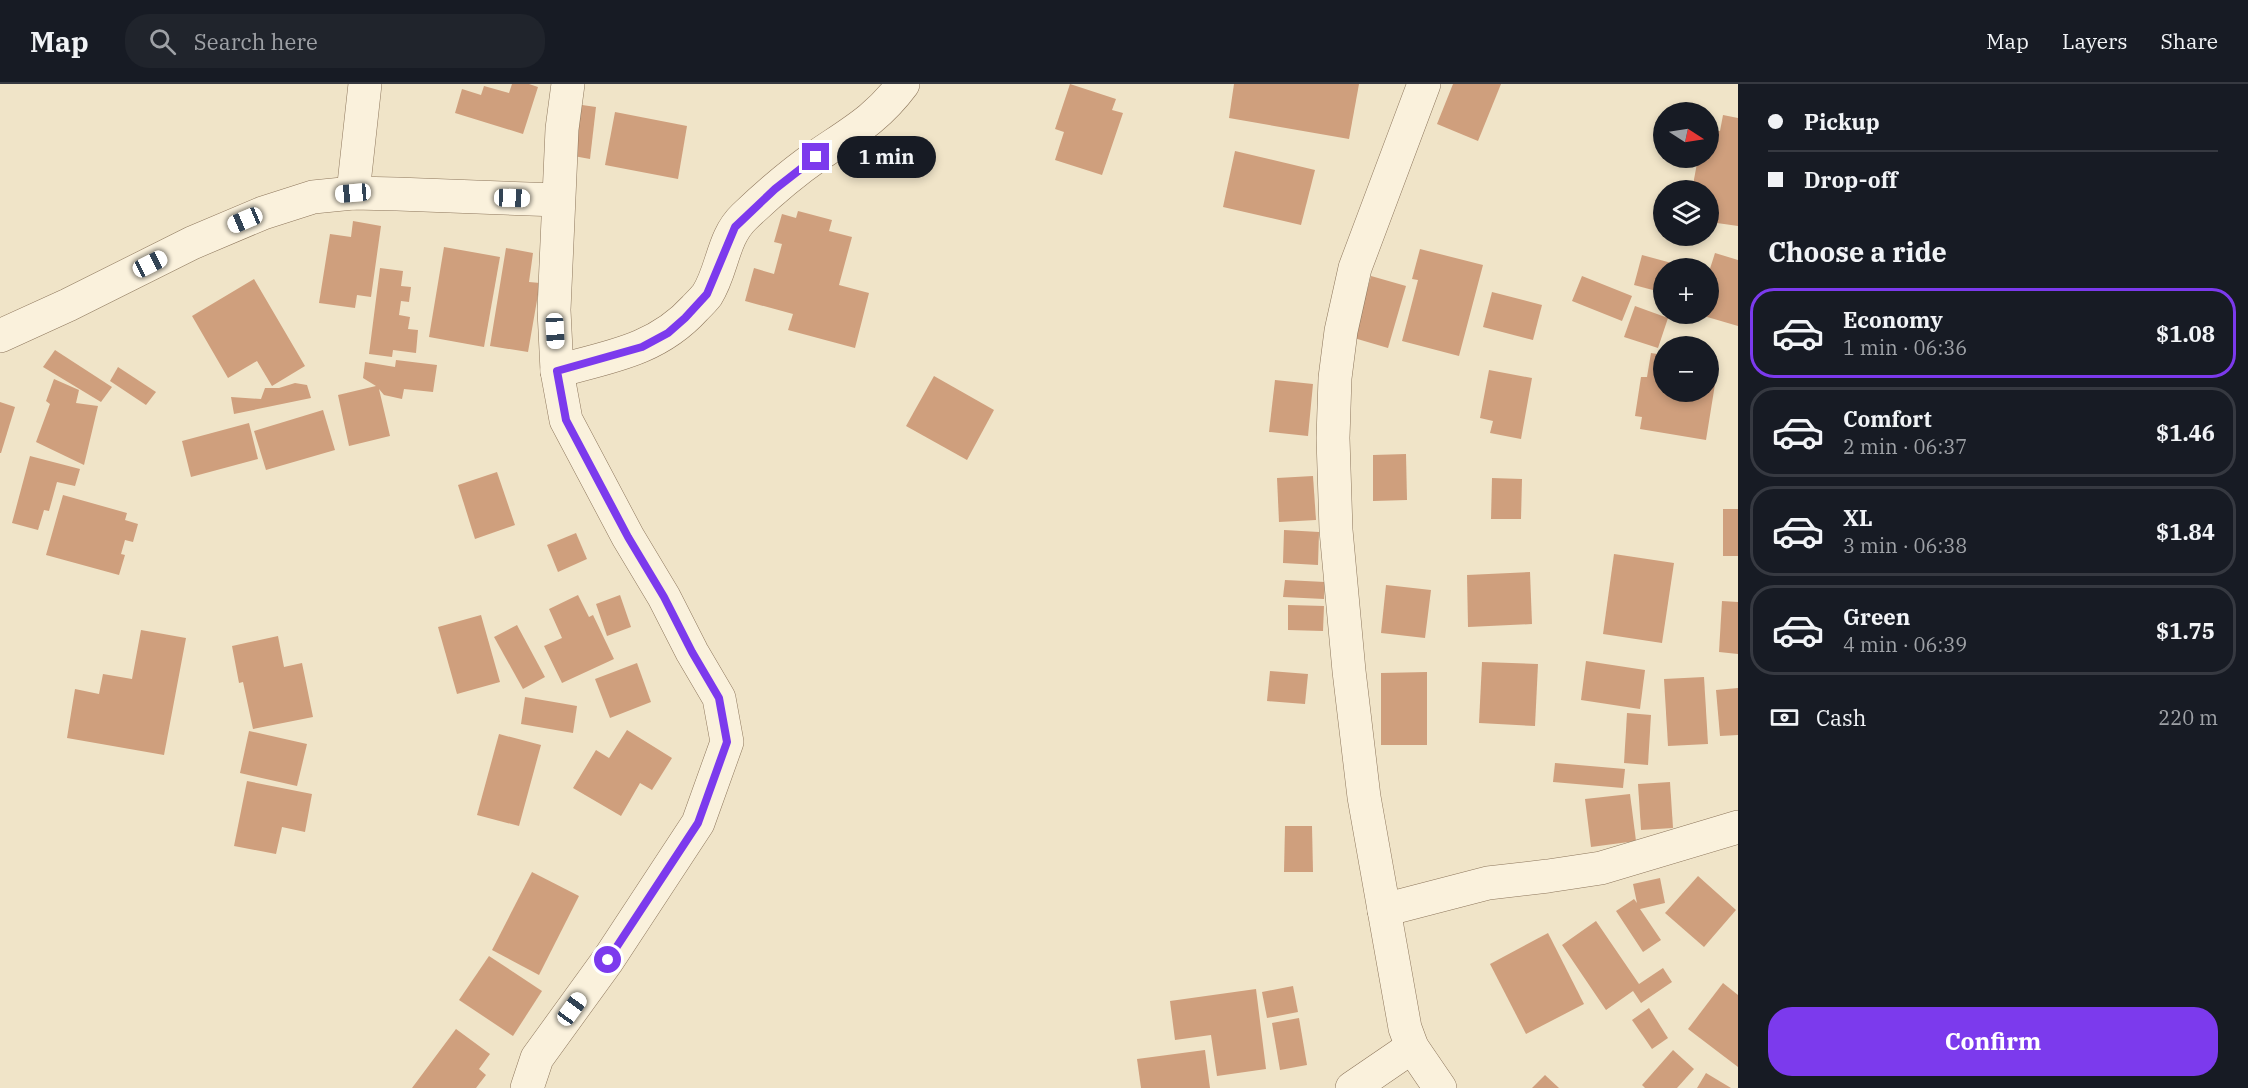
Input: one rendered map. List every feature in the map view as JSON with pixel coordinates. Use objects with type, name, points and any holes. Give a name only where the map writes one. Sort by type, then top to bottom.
[{"type":"street","points":[[353,193],[364,84]]},
{"type":"street","points":[[527,1088],[537,1058],[608,960],[698,823],[727,742],[719,698],[664,597],[628,537],[566,420],[557,371],[554,310],[562,129],[568,84]]},
{"type":"street","points":[[557,371],[642,347],[668,333],[707,294],[731,234],[743,218],[816,157],[854,133],[878,113],[903,84]]},
{"type":"street","points":[[1424,84],[1355,268],[1341,330],[1335,378],[1333,438],[1336,530],[1364,797],[1405,1028],[1412,1047],[1440,1088]]},
{"type":"street","points":[[0,336],[192,243],[263,213],[313,197],[353,193],[558,200]]},
{"type":"street","points":[[1384,910],[1488,883],[1601,868],[1732,836]]},
{"type":"street","points":[[1352,1088],[1412,1047]]},
{"type":"building","points":[[512,84],[529,84],[538,87],[523,134],[455,113],[462,89],[481,95],[484,86],[509,93]]},
{"type":"building","points":[[1070,84],[1116,99],[1112,110],[1123,113],[1102,175],[1055,160],[1064,132],[1055,129]]},
{"type":"building","points":[[1234,84],[1359,84],[1349,139],[1229,118]]},
{"type":"building","points":[[1453,84],[1501,84],[1478,141],[1437,124]]},
{"type":"building","points":[[575,104],[596,107],[590,159],[568,155]]},
{"type":"building","points":[[615,112],[687,126],[678,179],[605,165]]},
{"type":"building","points":[[1723,115],[1738,118],[1738,226],[1719,223],[1719,180],[1694,180],[1696,168],[1719,168]]},
{"type":"building","points":[[1235,151],[1315,170],[1301,225],[1223,207]]},
{"type":"building","points":[[798,211],[832,220],[829,231],[852,237],[839,285],[869,293],[855,348],[788,330],[793,314],[745,301],[754,268],[774,274],[782,244],[774,242],[782,214],[796,218]]},
{"type":"building","points":[[353,221],[381,226],[371,297],[357,295],[355,308],[319,303],[330,234],[351,237]]},
{"type":"building","points":[[444,247],[500,257],[484,347],[429,337]]},
{"type":"building","points":[[506,248],[533,253],[529,282],[540,283],[528,352],[490,346]]},
{"type":"building","points":[[1420,249],[1483,265],[1459,356],[1402,341],[1418,280],[1412,279]]},
{"type":"building","points":[[1715,253],[1738,260],[1738,326],[1719,320],[1719,258],[1713,258]]},
{"type":"building","points":[[1642,255],[1653,258],[1653,290],[1634,285]]},
{"type":"building","points":[[380,268],[403,271],[401,286],[411,287],[409,302],[401,301],[399,315],[410,317],[408,329],[418,330],[416,353],[393,350],[392,357],[369,354]]},
{"type":"building","points":[[1371,276],[1406,286],[1388,348],[1354,338]]},
{"type":"building","points":[[1582,276],[1632,296],[1622,321],[1572,301]]},
{"type":"building","points":[[254,279],[305,366],[272,386],[257,361],[228,378],[192,316]]},
{"type":"building","points":[[1492,292],[1542,305],[1533,340],[1483,327]]},
{"type":"building","points":[[1635,306],[1653,313],[1653,324],[1666,324],[1662,336],[1653,336],[1653,346],[1624,337]]},
{"type":"building","points":[[55,350],[112,387],[101,402],[43,367]]},
{"type":"building","points":[[1651,353],[1653,353],[1653,402],[1712,402],[1706,440],[1640,429],[1642,417],[1635,416],[1641,377],[1647,377]]},
{"type":"building","points":[[396,360],[437,365],[433,392],[404,389],[402,399],[384,395],[379,389],[390,436],[349,446],[338,395],[376,386],[363,378],[365,362],[395,367]]},
{"type":"building","points":[[118,367],[156,392],[146,405],[110,381]]},
{"type":"building","points":[[1489,370],[1532,378],[1521,439],[1490,433],[1493,421],[1480,418]]},
{"type":"building","points":[[934,376],[994,410],[967,460],[906,426]]},
{"type":"building","points":[[54,379],[79,390],[76,403],[98,406],[84,465],[36,442],[50,404],[46,401]]},
{"type":"building","points":[[1275,380],[1313,384],[1308,436],[1269,432]]},
{"type":"building","points":[[295,383],[307,385],[311,398],[234,414],[231,397],[261,399],[265,388],[279,388]]},
{"type":"building","points":[[0,402],[15,407],[1,453],[0,453]]},
{"type":"building","points":[[323,410],[335,450],[266,470],[254,431]]},
{"type":"building","points":[[249,423],[258,459],[191,477],[182,441]]},
{"type":"building","points":[[1406,454],[1407,500],[1373,501],[1373,455]]},
{"type":"building","points":[[30,456],[80,469],[75,486],[57,482],[49,511],[44,510],[38,530],[12,523]]},
{"type":"building","points":[[497,472],[515,525],[475,539],[458,485]]},
{"type":"building","points":[[1313,476],[1316,520],[1279,522],[1277,478]]},
{"type":"building","points":[[1492,478],[1522,479],[1521,519],[1491,519]]},
{"type":"building","points":[[63,495],[127,513],[125,520],[138,524],[133,542],[125,540],[121,554],[125,555],[119,575],[46,555]]},
{"type":"building","points":[[1723,509],[1738,509],[1738,556],[1723,556]]},
{"type":"building","points":[[1284,530],[1319,532],[1318,565],[1283,563]]},
{"type":"building","points":[[576,533],[587,559],[558,572],[547,545]]},
{"type":"building","points":[[1614,554],[1674,563],[1662,643],[1603,634]]},
{"type":"building","points":[[1530,572],[1532,624],[1468,627],[1467,575]]},
{"type":"building","points":[[1285,580],[1325,582],[1324,599],[1283,597]]},
{"type":"building","points":[[1386,585],[1431,590],[1425,638],[1381,633]]},
{"type":"building","points":[[578,595],[589,617],[593,615],[614,659],[562,683],[544,646],[562,638],[549,609]]},
{"type":"building","points":[[620,595],[631,627],[607,636],[596,604]]},
{"type":"building","points":[[1722,601],[1738,602],[1738,654],[1719,652]]},
{"type":"building","points":[[1288,605],[1324,606],[1323,631],[1288,630]]},
{"type":"building","points":[[481,615],[500,682],[457,694],[438,627]]},
{"type":"building","points":[[517,625],[545,677],[523,689],[494,637]]},
{"type":"building","points":[[141,630],[186,638],[164,755],[67,738],[75,689],[99,694],[103,674],[132,679]]},
{"type":"building","points":[[278,636],[284,667],[302,663],[313,717],[253,729],[243,682],[239,683],[232,646]]},
{"type":"building","points":[[1586,661],[1645,670],[1640,709],[1581,700]]},
{"type":"building","points":[[1482,662],[1538,664],[1535,726],[1479,723]]},
{"type":"building","points":[[637,663],[651,702],[610,718],[595,679]]},
{"type":"building","points":[[1270,671],[1308,674],[1305,704],[1267,701]]},
{"type":"building","points":[[1427,672],[1427,745],[1381,745],[1381,673]]},
{"type":"building","points":[[1704,677],[1708,744],[1668,746],[1664,679]]},
{"type":"building","points":[[1738,688],[1738,735],[1720,736],[1716,690]]},
{"type":"building","points":[[525,697],[577,706],[573,733],[521,724]]},
{"type":"building","points":[[1627,713],[1651,715],[1648,765],[1624,763]]},
{"type":"building","points":[[627,730],[672,758],[652,790],[640,783],[621,816],[573,788],[596,750],[609,758]]},
{"type":"building","points":[[249,731],[307,744],[297,786],[240,773]]},
{"type":"building","points":[[499,734],[541,745],[519,826],[477,815]]},
{"type":"building","points":[[1555,763],[1625,769],[1623,788],[1553,782]]},
{"type":"building","points":[[247,781],[312,794],[305,832],[282,827],[276,854],[234,846]]},
{"type":"building","points":[[1670,782],[1673,828],[1641,830],[1638,784]]},
{"type":"building","points":[[1630,794],[1636,841],[1591,847],[1585,799]]},
{"type":"building","points":[[1285,826],[1312,826],[1313,872],[1284,872]]},
{"type":"building","points":[[532,872],[579,896],[539,975],[492,950]]},
{"type":"building","points":[[1698,876],[1736,910],[1704,947],[1665,913]]},
{"type":"building","points":[[1660,878],[1665,903],[1640,909],[1661,940],[1643,952],[1616,911],[1634,899],[1637,903],[1633,884]]},
{"type":"building","points":[[1596,921],[1639,984],[1663,968],[1672,982],[1641,1003],[1633,991],[1606,1010],[1562,945]]},
{"type":"building","points":[[1548,933],[1584,1004],[1526,1034],[1490,964]]},
{"type":"building","points":[[489,956],[542,991],[513,1036],[459,1000]]},
{"type":"building","points":[[1723,983],[1738,995],[1738,1067],[1688,1029]]},
{"type":"building","points":[[1293,986],[1298,1012],[1267,1018],[1262,992]]},
{"type":"building","points":[[1256,989],[1266,1069],[1217,1076],[1211,1035],[1175,1040],[1170,1001]]},
{"type":"building","points":[[1649,1008],[1668,1038],[1652,1049],[1632,1020]]},
{"type":"building","points":[[1299,1018],[1307,1065],[1280,1070],[1272,1023]]},
{"type":"building","points":[[456,1029],[490,1054],[479,1069],[486,1075],[476,1088],[412,1088]]},
{"type":"building","points":[[1205,1050],[1210,1088],[1141,1088],[1137,1059]]},
{"type":"building","points":[[1673,1050],[1694,1069],[1677,1088],[1645,1088],[1642,1085]]},
{"type":"building","points":[[1706,1073],[1731,1088],[1697,1088]]},
{"type":"building","points":[[1545,1075],[1559,1088],[1532,1088]]},
{"type":"route","points":[[608,960],[698,823],[727,742],[719,698],[664,597],[628,537],[566,420],[557,371],[642,347],[668,333],[707,294],[735,227],[775,189],[816,157]]}]
